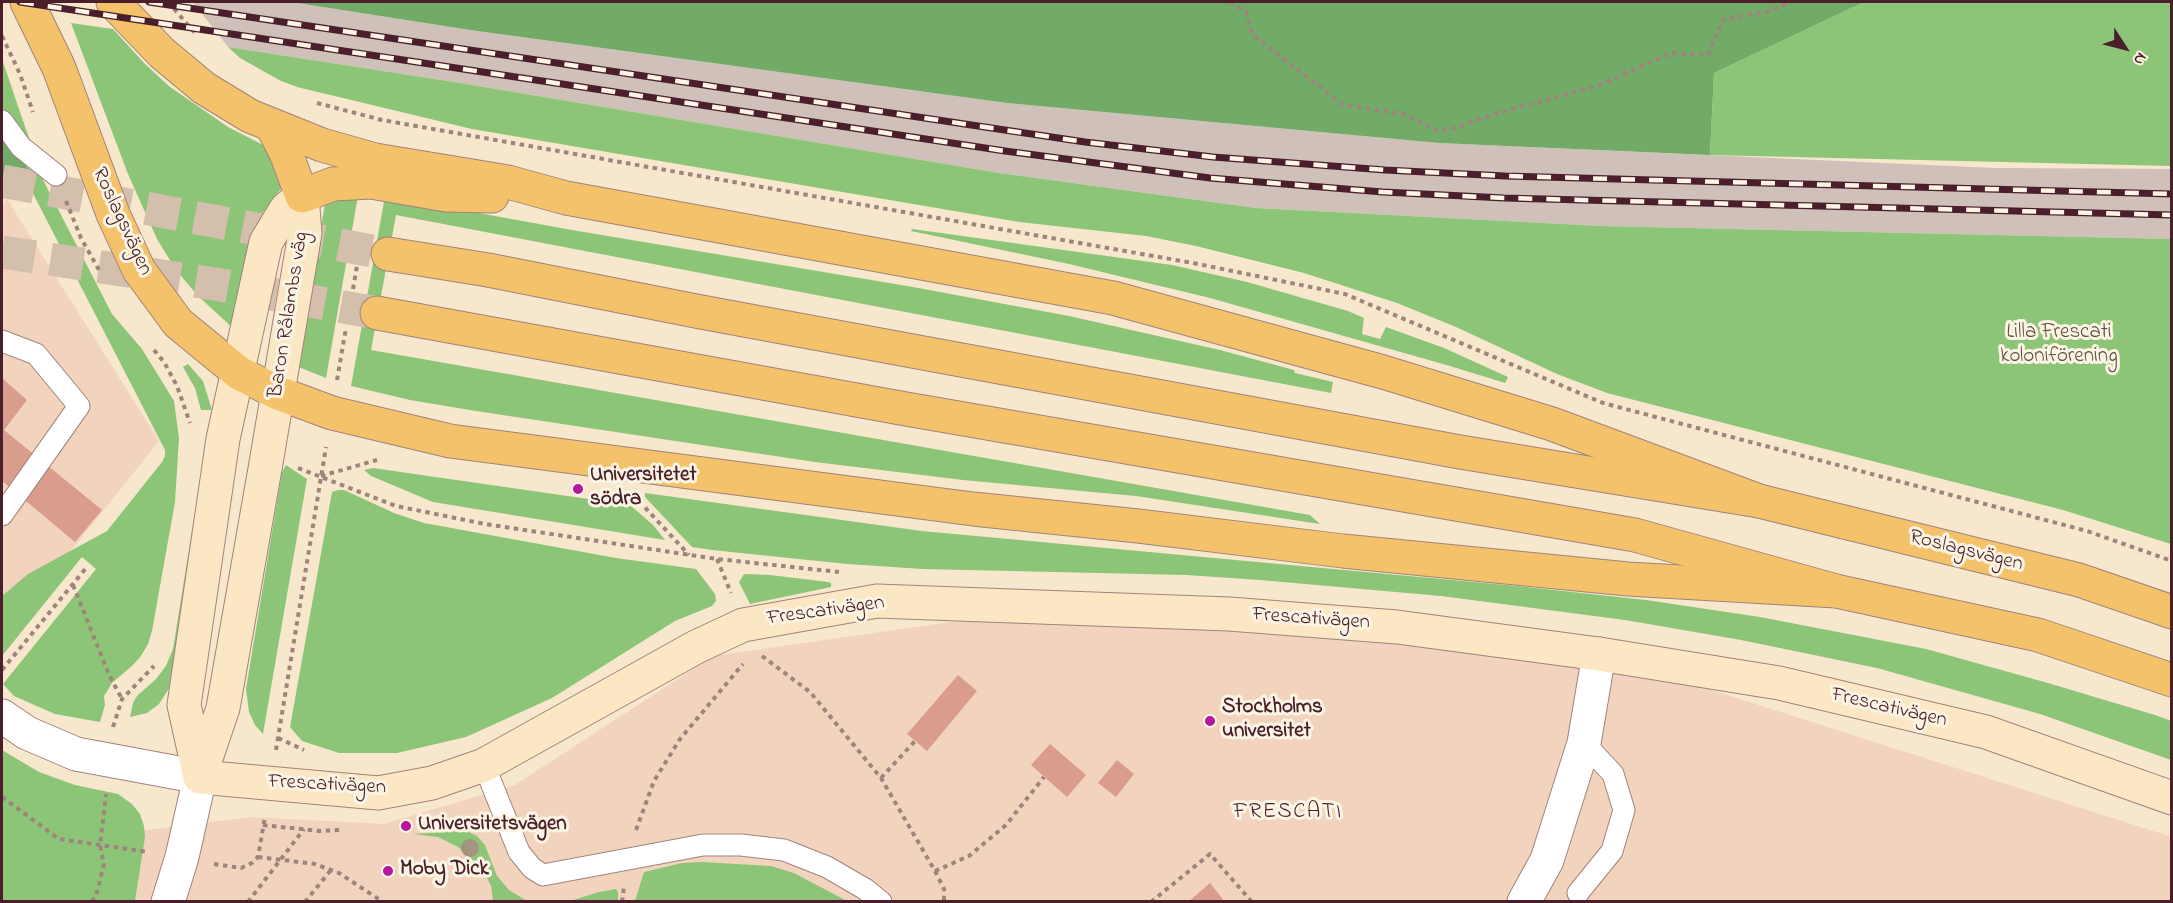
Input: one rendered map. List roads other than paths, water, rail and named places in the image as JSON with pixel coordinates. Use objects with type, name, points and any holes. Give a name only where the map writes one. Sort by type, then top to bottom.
[{"type":"main road","name":"Roslagsvägen","points":[[27,2],[59,68],[113,214],[140,270],[178,323],[239,373],[278,393],[332,413],[450,441],[961,507],[1343,551],[1617,578],[1836,591]]},
{"type":"main road","points":[[113,2],[162,53],[204,88],[250,116],[322,145],[375,160],[508,182],[566,198],[1113,298],[1372,369],[1552,424],[1759,501]]},
{"type":"main road","points":[[272,126],[286,153],[302,196],[333,184],[371,182],[446,195],[566,198]]},
{"type":"main road","points":[[388,254],[488,270],[701,312],[1460,452],[1759,501]]},
{"type":"main road","points":[[377,313],[918,411],[1635,535],[1836,591],[2038,635],[2172,680]]},
{"type":"main road","name":"Roslagsvägen","points":[[1759,501],[2079,580],[2172,612]]},
{"type":"street","name":"Baron Rålambs väg","points":[[200,777],[184,705],[223,439],[266,242],[286,209],[302,196]]},
{"type":"street","name":"Baron Rålambs väg","points":[[200,777],[223,708],[305,234],[302,196]]},
{"type":"street","name":"Frescativägen","points":[[200,777],[378,793],[432,783],[484,765],[686,653],[877,601],[1229,614],[1397,627],[1599,654],[1779,683],[1986,732],[2172,798]]},
{"type":"street","points":[[1524,902],[1547,860],[1584,743],[1599,654]]},
{"type":"street","points":[[2,716],[27,733],[76,754],[200,777],[182,858],[168,902]]},
{"type":"lane","points":[[2,121],[21,147],[56,175]]},
{"type":"lane","points":[[2,341],[36,354],[78,406],[2,515]]},
{"type":"lane","points":[[1578,892],[1612,850],[1624,810],[1613,774],[1584,743]]},
{"type":"lane","points":[[484,765],[519,852],[532,868],[543,875],[549,876],[703,845],[741,845],[784,850],[826,867],[865,889],[881,902]]},
{"type":"tunnel","points":[[2,181],[388,254]]},
{"type":"tunnel","points":[[2,252],[215,284],[377,313]]},
{"type":"railway","points":[[20,2],[1005,151],[1210,178],[1383,192],[1504,198],[2172,215]]},
{"type":"railway","points":[[149,2],[1085,142],[1213,157],[1385,170],[1505,176],[2172,194]]},
{"type":"place","name":"Universitetet södra","points":[[578,489]]},
{"type":"place","name":"Stockholms universitet","points":[[1210,721]]},
{"type":"place","name":"Universitetsvägen","points":[[406,826]]},
{"type":"place","name":"Moby Dick","points":[[388,871]]},
{"type":"district","name":"FRESCATI","points":[[1288,813]]},
{"type":"park label","name":"Lilla Frescati koloniförening","points":[[2059,346]]}]
